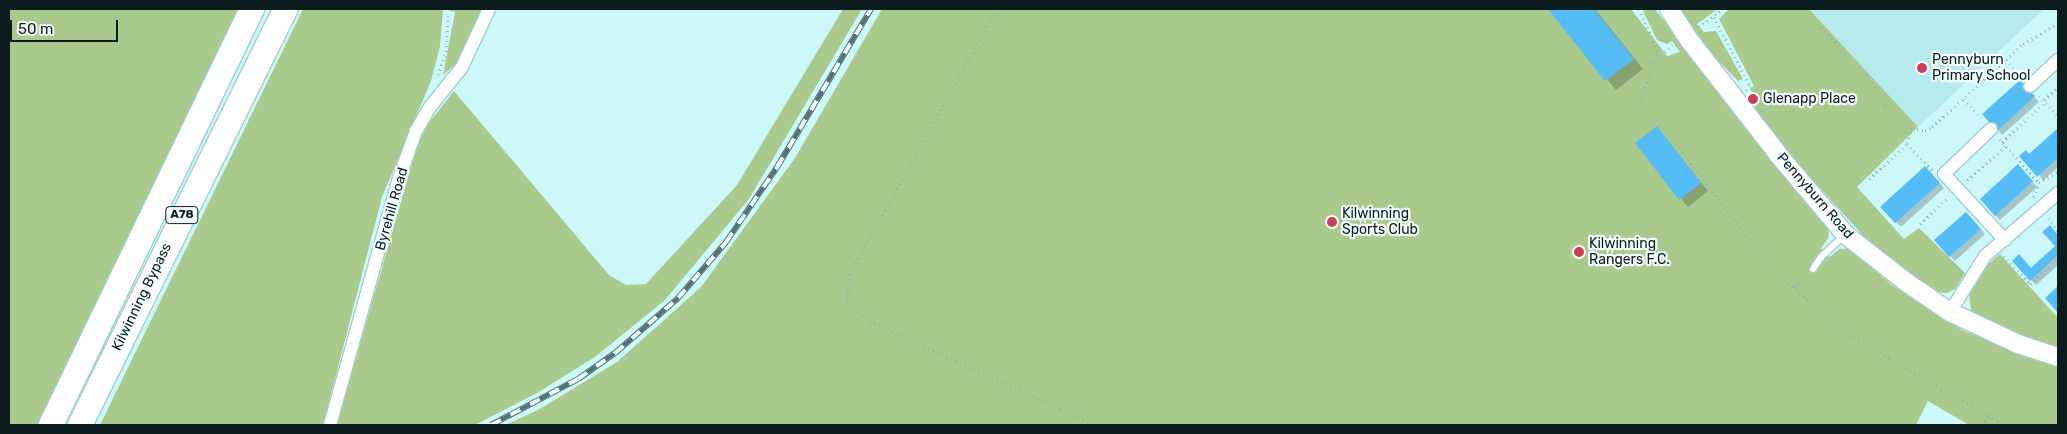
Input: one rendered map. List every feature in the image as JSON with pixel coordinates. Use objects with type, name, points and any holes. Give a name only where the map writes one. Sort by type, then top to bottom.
[{"type":"highway","name":"Kilwinning Bypass","points":[[51,425],[252,9]]},
{"type":"highway","name":"Kilwinning Bypass","points":[[80,425],[286,9]]},
{"type":"street","name":"Byrehill Road","points":[[330,425],[400,175],[423,117],[462,67],[489,9]]},
{"type":"street","name":"Pennyburn Road","points":[[1669,9],[1690,42],[1737,98],[1781,158],[1846,235],[1906,282],[1950,312],[2018,344],[2058,357]]},
{"type":"street","points":[[2030,86],[2058,60]]},
{"type":"street","points":[[1991,129],[1944,174],[2005,240]]},
{"type":"street","points":[[1950,312],[1974,270],[1993,249],[2058,192]]},
{"type":"lane","points":[[1813,269],[1821,257],[1846,235]]},
{"type":"path","points":[[997,9],[850,274],[847,302],[874,323],[1096,425]]},
{"type":"path","points":[[1639,9],[1661,57]]},
{"type":"path","points":[[1700,27],[1723,9]]},
{"type":"path","points":[[1804,9],[1873,82],[1886,106],[1912,128],[1925,131],[1964,99],[2023,44],[2058,23]]},
{"type":"path","points":[[441,94],[436,82],[446,52],[448,16]]},
{"type":"path","points":[[1714,17],[1750,86],[1737,98]]},
{"type":"path","points":[[1674,44],[1653,63],[1641,101],[1706,186],[1771,265],[1854,338],[2006,425]]},
{"type":"path","points":[[2002,142],[2058,87]]},
{"type":"path","points":[[1964,99],[2039,183]]},
{"type":"path","points":[[1869,179],[1907,144],[1912,128]]},
{"type":"path","points":[[1907,144],[1940,178],[1944,174]]},
{"type":"path","points":[[1920,224],[2006,146]]},
{"type":"path","points":[[2027,202],[2039,183],[2058,171]]},
{"type":"path","points":[[1993,249],[2001,253],[2030,284],[2058,258]]},
{"type":"path","points":[[1794,287],[1800,281]]},
{"type":"path","points":[[1981,425],[1990,415]]},
{"type":"shaded area","name":"Pennyburn Primary School","points":[[1809,9],[2044,9],[1918,127]]},
{"type":"green space","points":[[9,9],[240,9],[39,425],[9,425]]},
{"type":"green space","points":[[303,9],[443,9],[440,46],[431,81],[382,197],[323,425],[100,425]]},
{"type":"green space","points":[[443,9],[482,9],[460,60],[443,75],[455,12]]},
{"type":"green space","points":[[843,9],[862,9],[749,199],[665,300],[595,357],[537,393],[475,425],[337,425],[417,146],[428,124],[454,91],[609,275],[626,285],[646,284],[737,185]]},
{"type":"green space","name":"Kilwinning Sports Club","points":[[882,9],[1631,9],[1667,56],[1680,52],[1672,41],[1667,44],[1657,40],[1642,9],[1655,9],[1744,127],[1828,228],[1829,237],[1821,248],[1830,257],[1839,249],[1850,249],[1892,285],[1962,330],[2032,359],[2058,366],[2058,425],[1969,425],[1928,401],[1916,425],[505,425],[538,410],[617,362],[701,287],[795,158]]},
{"type":"green space","points":[[1679,9],[1718,9],[1697,24],[1704,32],[1716,31],[1743,79],[1738,81],[1710,52]]},
{"type":"green space","points":[[1729,9],[1809,9],[1918,127],[1857,187],[1904,239],[1919,228],[1965,273],[1955,289],[1947,293],[1932,292],[1867,240],[1774,137],[1752,102],[1757,100],[1750,89],[1754,86],[1719,19]]},
{"type":"green space","points":[[2000,254],[2058,318],[2058,348],[2004,330],[1975,316],[1971,310],[1969,293],[1985,267]]},
{"type":"building","points":[[1548,9],[1594,9],[1634,59],[1605,81]]},
{"type":"building","points":[[2020,80],[2035,96],[1997,131],[1982,114]]},
{"type":"building","points":[[1657,126],[1701,183],[1679,200],[1635,143]]},
{"type":"building","points":[[2058,128],[2058,158],[2037,177],[2019,156],[2026,150],[2029,154]]},
{"type":"building","points":[[2018,164],[2033,181],[1995,216],[1980,199]]},
{"type":"building","points":[[1925,166],[1940,183],[1895,223],[1880,207]]},
{"type":"building","points":[[1966,212],[1981,229],[1949,257],[1934,240]]},
{"type":"building","points":[[2050,225],[2058,235],[2058,255],[2030,281],[2012,261],[2019,254],[2031,268],[2055,246],[2042,232]]},
{"type":"building","points":[[2058,286],[2058,313],[2045,298]]},
{"type":"railway","points":[[491,425],[578,379],[615,353],[678,298],[726,242],[777,167],[871,9]]},
{"type":"place","name":"Pennyburn Primary School","points":[[1922,68]]},
{"type":"place","name":"Glenapp Place","points":[[1753,99]]},
{"type":"place","name":"Kilwinning Sports Club","points":[[1332,222]]},
{"type":"place","name":"Kilwinning Rangers F.C.","points":[[1579,252]]}]
